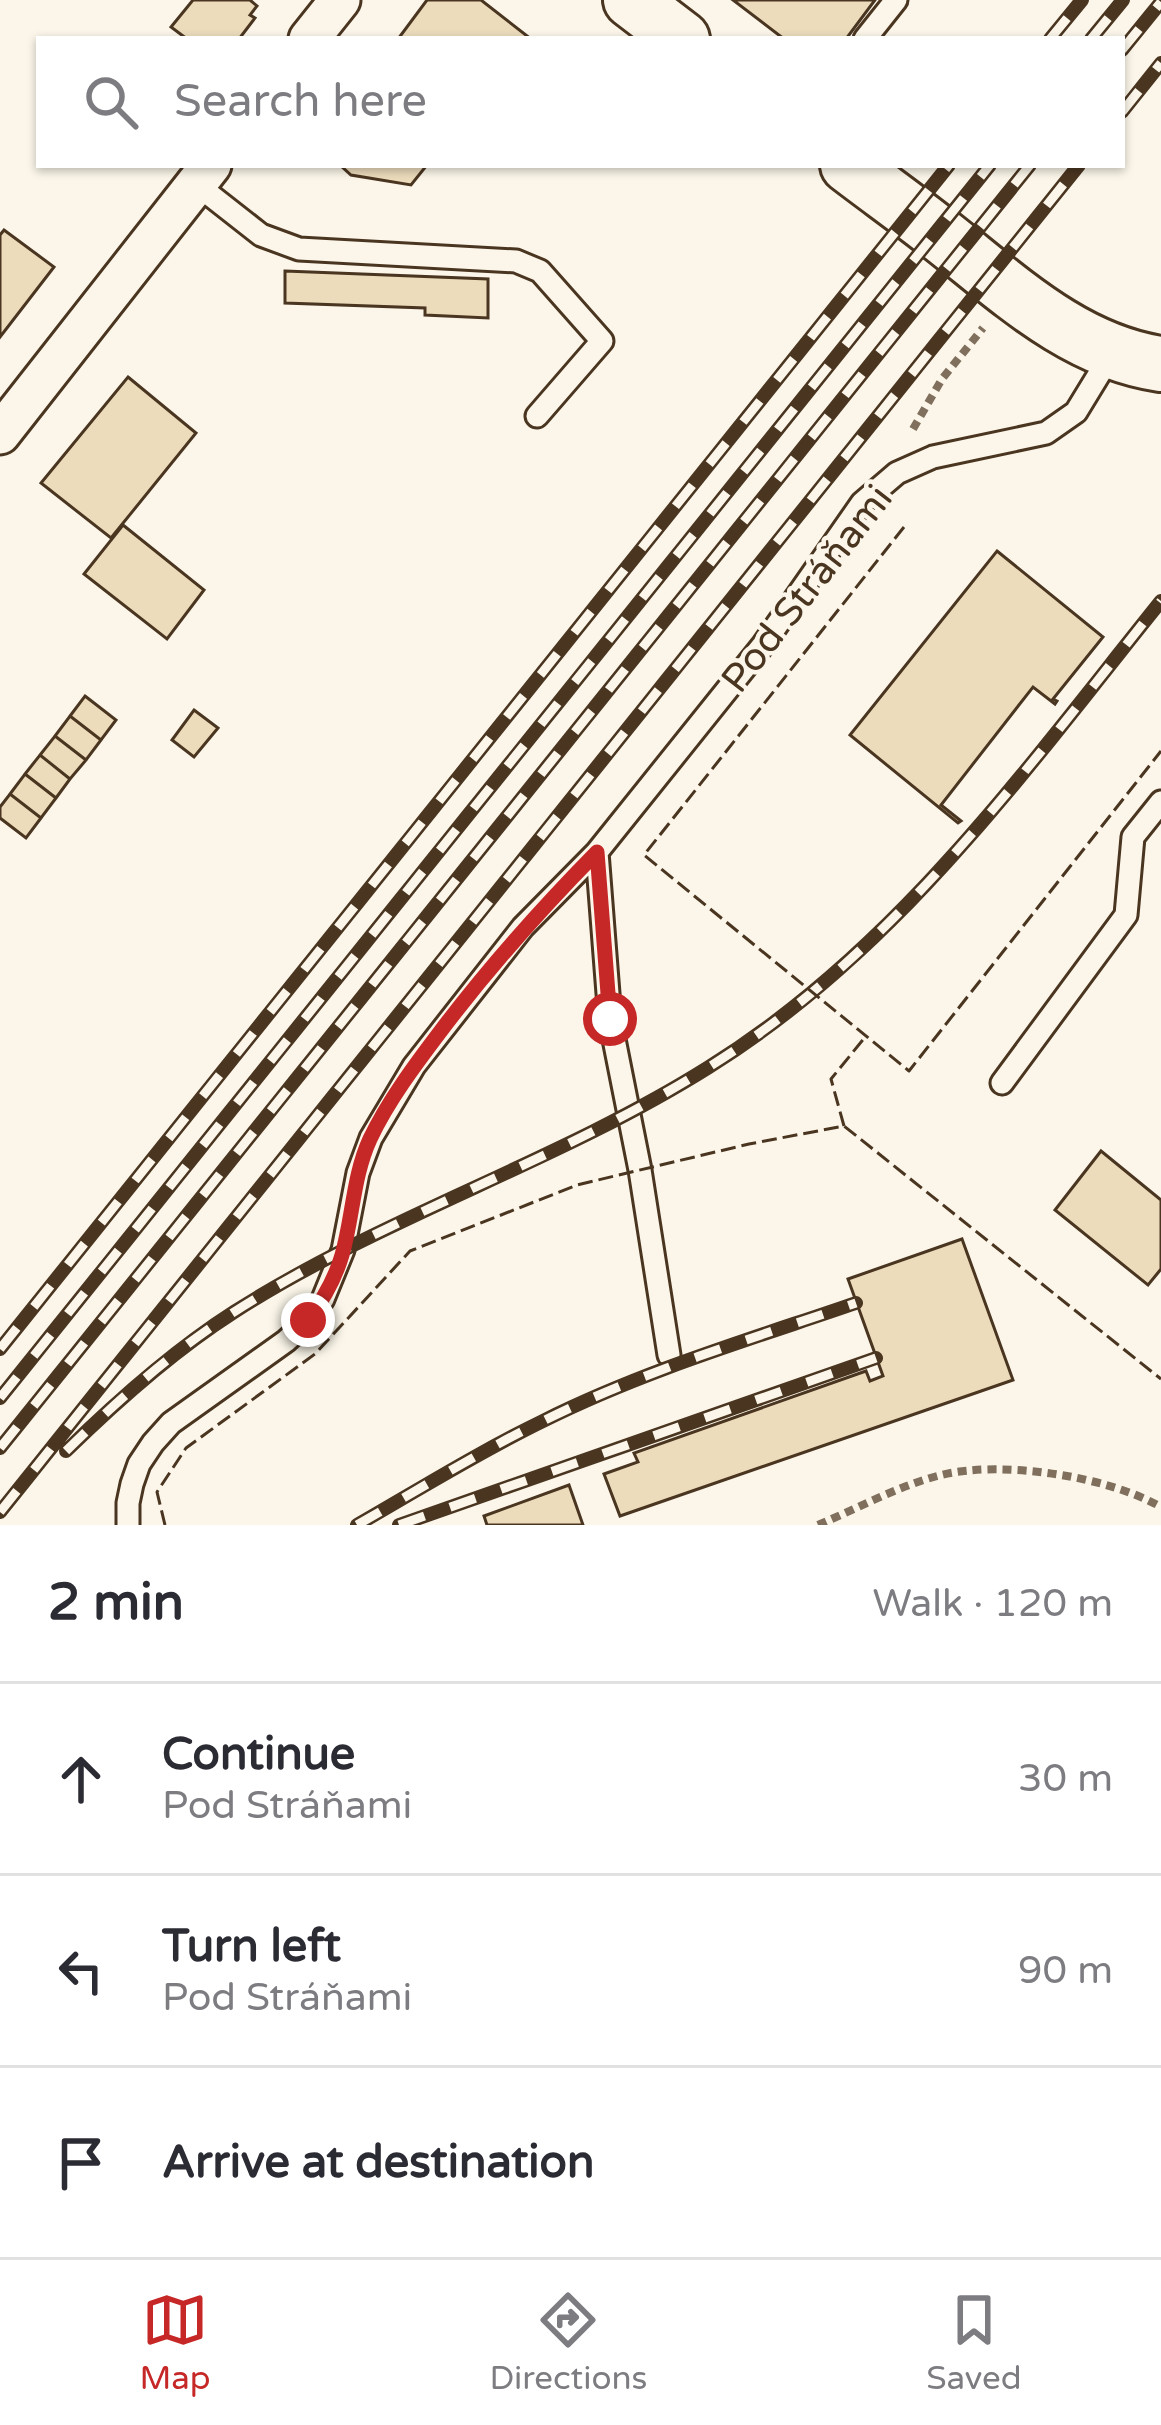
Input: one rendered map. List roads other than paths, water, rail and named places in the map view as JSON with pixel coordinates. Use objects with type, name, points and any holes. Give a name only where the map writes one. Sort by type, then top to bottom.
[{"type":"street","points":[[311,36],[340,0]]},
{"type":"street","points":[[631,0],[678,36]]},
{"type":"street","name":"Pod Stráňami","points":[[852,168],[1076,337],[1137,358]]},
{"type":"street","points":[[0,434],[203,174]]},
{"type":"lane","points":[[867,36],[896,0]]},
{"type":"lane","points":[[203,174],[262,235],[298,249],[517,261],[540,271],[602,341],[537,416]]},
{"type":"lane","name":"Pod Stráňami","points":[[128,1525],[132,1484],[153,1443],[171,1423],[286,1341],[323,1298],[343,1250],[358,1173],[371,1138],[414,1066],[523,927],[597,852],[763,645],[862,502],[897,472],[933,457],[1046,434],[1137,358]]},
{"type":"lane","points":[[1002,1083],[1126,915],[1133,837],[1161,802]]},
{"type":"lane","points":[[597,852],[610,1019],[640,1170],[668,1355]]},
{"type":"railway","points":[[1052,36],[1082,0]]},
{"type":"railway","points":[[1093,36],[1123,0]]},
{"type":"railway","points":[[1125,46],[1161,2]]},
{"type":"railway","points":[[1125,108],[1161,63]]},
{"type":"railway","points":[[0,1349],[947,168]]},
{"type":"railway","points":[[0,1398],[988,168]]},
{"type":"railway","points":[[0,1448],[1028,168]]},
{"type":"railway","points":[[0,1512],[1077,168]]},
{"type":"railway","points":[[66,1451],[147,1377],[234,1312],[350,1247],[651,1101],[777,1020],[840,969],[954,854],[1161,601]]},
{"type":"railway","points":[[357,1525],[496,1445],[581,1403],[856,1303]]},
{"type":"railway","points":[[399,1525],[876,1358]]}]
